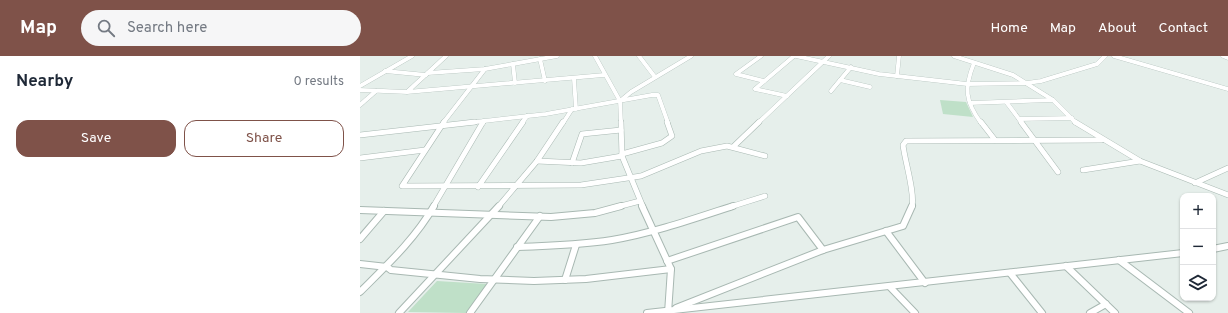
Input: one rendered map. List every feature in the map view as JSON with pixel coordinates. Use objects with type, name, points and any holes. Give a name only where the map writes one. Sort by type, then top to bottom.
[{"type":"street","points":[[360,86],[412,56]]},
{"type":"street","points":[[403,61],[417,56]]},
{"type":"street","points":[[407,92],[446,56]]},
{"type":"street","points":[[385,71],[427,74],[485,69],[557,56]]},
{"type":"street","points":[[595,56],[604,75],[620,101],[622,155],[640,201],[671,269],[668,312]]},
{"type":"street","points":[[640,56],[655,77]]},
{"type":"street","points":[[620,101],[631,92],[691,56]]},
{"type":"street","points":[[761,56],[736,74],[764,81]]},
{"type":"street","points":[[787,96],[755,89],[795,56],[879,74],[966,84],[1027,83],[1041,81],[1097,64],[1105,56]]},
{"type":"street","points":[[733,147],[829,56]]},
{"type":"street","points":[[897,76],[898,56]]},
{"type":"street","points":[[954,56],[1013,76],[1027,83],[1053,100],[1072,118],[1102,140],[1140,161],[1228,195]]},
{"type":"street","points":[[1114,56],[1228,88]]},
{"type":"street","points":[[1121,56],[1228,88]]},
{"type":"street","points":[[1223,56],[1228,58]]},
{"type":"street","points":[[540,59],[545,81]]},
{"type":"street","points":[[974,63],[966,84],[970,103],[975,113],[995,140]]},
{"type":"street","points":[[513,64],[515,83]]},
{"type":"street","points":[[831,91],[851,67]]},
{"type":"street","points":[[485,69],[441,126],[402,186],[514,187],[580,185],[632,178],[712,148],[727,146],[765,156]]},
{"type":"street","points":[[360,90],[407,92],[574,79],[604,75]]},
{"type":"street","points":[[399,313],[492,214],[537,161],[574,109],[574,79]]},
{"type":"street","points":[[840,80],[870,87]]},
{"type":"street","points":[[360,105],[376,91]]},
{"type":"street","points":[[361,136],[527,116],[620,101],[652,94],[658,95],[672,136],[662,143],[602,161],[572,163],[537,161]]},
{"type":"street","points":[[970,103],[1007,103],[1053,100]]},
{"type":"street","points":[[1007,103],[1058,172]]},
{"type":"street","points":[[478,187],[527,116]]},
{"type":"street","points":[[1019,119],[1072,118]]},
{"type":"street","points":[[360,292],[387,267],[429,214],[444,186],[484,121]]},
{"type":"street","points":[[572,163],[582,134],[621,130]]},
{"type":"street","points":[[668,312],[823,250],[902,226],[909,216],[914,193],[906,166],[903,145],[906,141],[1102,140]]},
{"type":"street","points":[[360,158],[425,150]]},
{"type":"street","points":[[1083,170],[1140,161]]},
{"type":"street","points":[[1195,183],[1228,168]]},
{"type":"street","points":[[517,247],[576,245],[613,240],[654,230],[765,196]]},
{"type":"street","points":[[360,210],[429,214],[540,216],[596,213],[640,201]]},
{"type":"street","points":[[360,239],[384,211]]},
{"type":"street","points":[[470,313],[540,216]]},
{"type":"street","points":[[667,261],[798,217],[823,250]]},
{"type":"street","points":[[886,231],[925,283]]},
{"type":"street","points":[[566,280],[576,245]]},
{"type":"street","points":[[1216,248],[1228,246]]},
{"type":"street","points":[[647,313],[668,312],[1180,253]]},
{"type":"street","points":[[1119,260],[1189,313]]},
{"type":"street","points":[[360,264],[387,267],[391,270],[494,280],[566,280],[671,269]]},
{"type":"street","points":[[1066,266],[1116,313]]},
{"type":"street","points":[[1010,273],[1042,313]]},
{"type":"street","points":[[890,286],[915,313]]},
{"type":"street","points":[[1090,313],[1106,304]]},
{"type":"green space","points":[[940,100],[966,102],[973,117],[943,114]]},
{"type":"green space","points":[[437,281],[487,284],[466,313],[408,312]]}]
